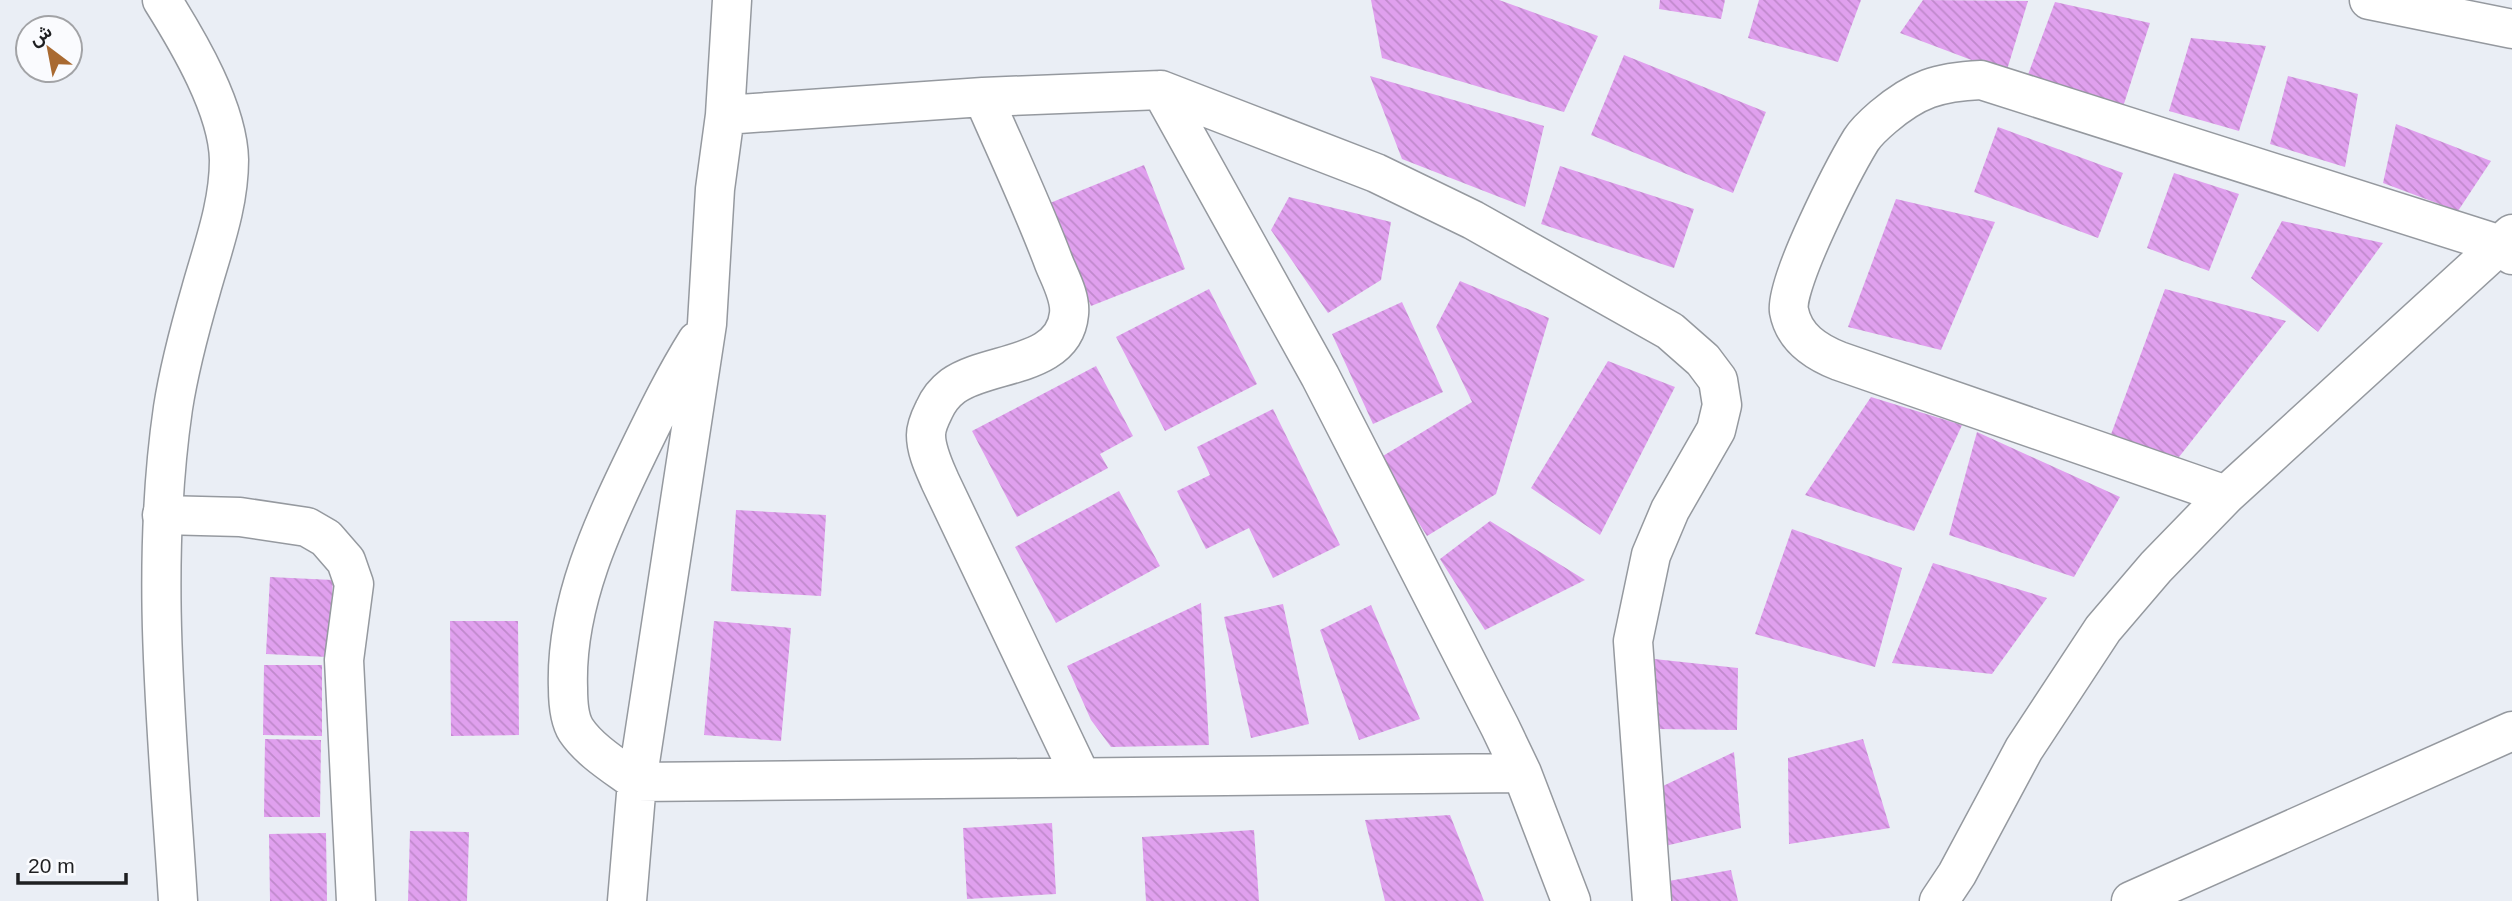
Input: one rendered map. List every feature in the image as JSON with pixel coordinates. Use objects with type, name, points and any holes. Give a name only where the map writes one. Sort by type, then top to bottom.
[{"type":"street","points":[[162,0],[202,72],[226,136],[229,158],[228,184],[221,222],[200,293],[174,406],[162,515],[162,659],[178,901]]},
{"type":"street","points":[[627,901],[637,782],[707,324],[715,189],[725,115],[732,0]]},
{"type":"street","points":[[2369,0],[2512,29]]},
{"type":"street","points":[[2226,495],[1839,361],[1815,350],[1801,338],[1789,313],[1787,300],[1792,285],[1811,238],[1862,138],[1882,117],[1927,88],[1947,82],[1981,80],[2508,245]]},
{"type":"street","points":[[725,115],[983,97],[1161,90],[1376,173],[1473,220],[1670,331],[1703,360],[1718,380],[1723,405],[1716,429],[1670,510],[1651,555],[1633,640],[1652,901]]},
{"type":"street","points":[[1161,90],[1320,376],[1522,773],[1570,901]]},
{"type":"street","points":[[983,97],[1044,236],[1065,290],[1069,313],[1064,331],[1050,348],[1033,357],[966,379],[952,387],[939,401],[930,417],[926,434],[928,450],[940,481],[1081,777]]},
{"type":"street","points":[[1939,901],[1957,874],[2024,749],[2103,629],[2156,567],[2226,495],[2508,245]]},
{"type":"street","points":[[707,324],[677,372],[628,474],[587,569],[574,616],[567,671],[568,701],[575,729],[590,746],[637,782],[1522,773]]},
{"type":"street","points":[[162,515],[240,517],[307,527],[326,538],[346,561],[354,584],[344,660],[356,901]]},
{"type":"street","points":[[2131,901],[2512,731]]},
{"type":"building","points":[[1371,0],[1499,0],[1598,36],[1564,112],[1382,58]]},
{"type":"building","points":[[1660,0],[1725,0],[1721,19],[1659,9]]},
{"type":"building","points":[[1759,0],[1861,0],[1838,62],[1748,38]]},
{"type":"building","points":[[1923,0],[2028,1],[2006,73],[1900,33]]},
{"type":"building","points":[[2055,2],[2150,23],[2122,110],[2026,80]]},
{"type":"building","points":[[2191,38],[2266,46],[2239,131],[2169,111]]},
{"type":"building","points":[[1624,55],[1766,112],[1733,193],[1591,135]]},
{"type":"building","points":[[1370,76],[1544,126],[1525,207],[1402,159]]},
{"type":"building","points":[[2288,76],[2358,94],[2345,167],[2270,144]]},
{"type":"building","points":[[2396,124],[2491,161],[2458,211],[2383,183]]},
{"type":"building","points":[[1998,127],[2123,173],[2098,238],[1974,192]]},
{"type":"building","points":[[1144,165],[1185,269],[1091,306],[1050,203]]},
{"type":"building","points":[[1560,166],[1694,209],[1674,268],[1541,224]]},
{"type":"building","points":[[2174,173],[2239,194],[2209,271],[2147,248]]},
{"type":"building","points":[[1289,197],[1391,222],[1381,280],[1328,313],[1271,230]]},
{"type":"building","points":[[1896,199],[1995,222],[1941,350],[1848,327]]},
{"type":"building","points":[[2282,221],[2383,243],[2318,332],[2251,278]]},
{"type":"building","points":[[1460,281],[1549,318],[1496,494],[1427,536],[1378,459],[1472,402],[1436,327]]},
{"type":"building","points":[[1209,289],[1257,384],[1165,431],[1116,337]]},
{"type":"building","points":[[2165,289],[2286,321],[2179,457],[2110,437]]},
{"type":"building","points":[[1402,302],[1443,392],[1373,424],[1332,334]]},
{"type":"building","points":[[1608,361],[1675,387],[1600,535],[1531,488]]},
{"type":"building","points":[[1096,366],[1133,436],[1100,454],[1108,468],[1017,517],[972,431]]},
{"type":"building","points":[[1871,397],[1962,425],[1914,531],[1805,495]]},
{"type":"building","points":[[1273,409],[1340,545],[1273,578],[1249,528],[1206,549],[1177,491],[1210,475],[1197,447]]},
{"type":"building","points":[[1977,432],[2120,497],[2074,577],[1949,535]]},
{"type":"building","points":[[1119,491],[1160,566],[1056,623],[1015,547]]},
{"type":"building","points":[[736,510],[826,515],[821,596],[731,591]]},
{"type":"building","points":[[1490,521],[1585,580],[1485,630],[1440,559]]},
{"type":"building","points":[[1792,529],[1902,568],[1875,667],[1755,634]]},
{"type":"building","points":[[1933,563],[2047,598],[1992,674],[1892,663]]},
{"type":"building","points":[[270,577],[333,580],[328,657],[266,654]]},
{"type":"building","points":[[1201,603],[1209,745],[1111,747],[1091,720],[1067,666]]},
{"type":"building","points":[[1283,604],[1309,724],[1251,738],[1224,617]]},
{"type":"building","points":[[1371,605],[1420,719],[1359,740],[1320,630]]},
{"type":"building","points":[[450,621],[518,621],[519,735],[451,736]]},
{"type":"building","points":[[714,621],[791,628],[781,741],[704,735]]},
{"type":"building","points":[[1645,658],[1738,668],[1737,730],[1656,729]]},
{"type":"building","points":[[264,665],[322,665],[322,736],[263,735]]},
{"type":"building","points":[[265,739],[321,740],[320,817],[264,817]]},
{"type":"building","points":[[1863,739],[1890,828],[1789,844],[1788,758]]},
{"type":"building","points":[[1734,752],[1741,828],[1665,846],[1661,787]]},
{"type":"building","points":[[1450,815],[1484,901],[1385,901],[1365,820]]},
{"type":"building","points":[[1052,823],[1056,894],[967,899],[963,828]]},
{"type":"building","points":[[1254,830],[1259,901],[1146,901],[1142,837]]},
{"type":"building","points":[[410,831],[469,832],[467,901],[408,901]]},
{"type":"building","points":[[326,833],[327,901],[270,901],[269,834]]},
{"type":"building","points":[[1731,870],[1738,901],[1664,901],[1663,882]]}]
